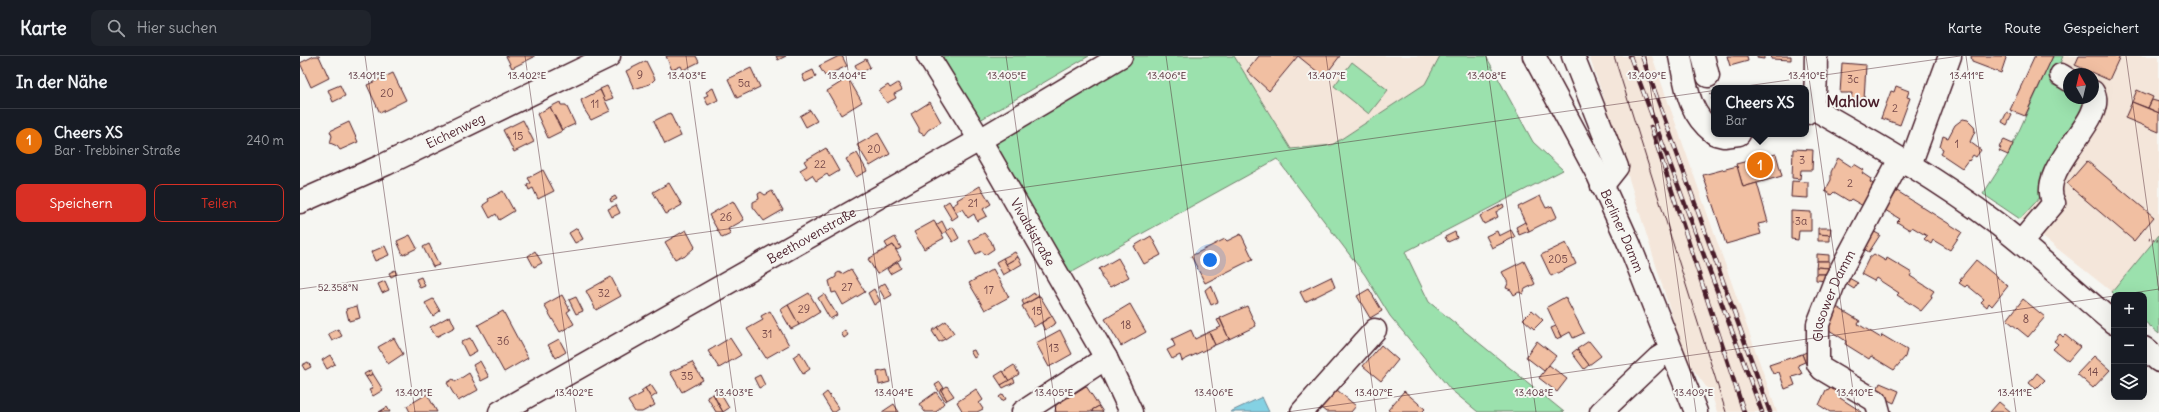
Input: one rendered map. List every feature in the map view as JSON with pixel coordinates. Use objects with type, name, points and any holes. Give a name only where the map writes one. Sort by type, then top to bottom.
[{"type":"street","name":"Eichenweg","points":[[300,202],[386,164],[609,56]]},
{"type":"street","name":"Vivaldistraße","points":[[928,56],[980,140],[1106,358],[1131,412]]},
{"type":"street","name":"Beethovenstraße","points":[[500,412],[980,140],[1121,56]]},
{"type":"street","name":"Berliner Damm","points":[[1534,56],[1602,186],[1630,246],[1696,412]]},
{"type":"street","points":[[1573,56],[1617,167],[1602,186]]},
{"type":"street","points":[[1680,56],[1690,104],[1702,124],[1711,130]]},
{"type":"street","points":[[1809,107],[1815,92],[1816,56]]},
{"type":"street","points":[[1905,162],[1950,56]]},
{"type":"street","points":[[2021,242],[2054,203],[2050,195],[2051,184],[2056,172],[2095,109],[2094,104]]},
{"type":"street","points":[[1809,111],[1905,162],[2021,242],[2111,320]]},
{"type":"street","name":"Glasower Damm","points":[[1879,412],[1876,401],[1822,369],[1818,364],[1818,324],[1835,281],[1905,162]]},
{"type":"street","points":[[1302,412],[1375,330]]},
{"type":"street","points":[[1601,412],[1658,358],[1671,350]]},
{"type":"street","points":[[2147,350],[2159,360]]},
{"type":"street","points":[[1023,412],[1106,358]]},
{"type":"path","points":[[2149,238],[2159,241]]},
{"type":"shaded area","points":[[1234,56],[1440,56],[1426,84],[1332,145],[1291,149]]},
{"type":"shaded area","points":[[1589,56],[1652,56],[1777,412],[1717,412],[1712,395],[1685,358],[1605,102]]},
{"type":"shaded area","points":[[2063,56],[2159,56],[2159,235],[2112,292],[2020,219],[2045,192],[2081,104],[2099,104],[2099,68],[2063,68],[2063,89],[2051,84]]},
{"type":"green space","points":[[942,56],[1089,56],[980,120]]},
{"type":"green space","points":[[1129,56],[1234,56],[1291,149],[1332,145],[1425,84],[1440,56],[1486,56],[1533,142],[1563,170],[1405,252],[1429,302],[1564,412],[1478,412],[1450,389],[1390,316],[1365,275],[1277,159],[1067,275],[991,135]]},
{"type":"green space","points":[[2053,56],[2063,56],[2051,84],[2063,89],[2063,104],[2085,104],[2045,192],[2020,219],[1983,194],[2008,155]]},
{"type":"green space","points":[[1352,62],[1388,90],[1369,114],[1334,86]]},
{"type":"green space","points":[[2159,235],[2159,334],[2147,324],[2147,292],[2112,292]]},
{"type":"water","points":[[1262,397],[1269,412],[1230,412]]},
{"type":"building","points":[[314,56],[319,56],[329,78],[311,87],[300,63]]},
{"type":"building","points":[[506,56],[534,56],[534,57],[512,68]]},
{"type":"building","points":[[666,56],[696,56],[699,62],[683,70],[681,66],[672,70]]},
{"type":"building","points":[[776,56],[786,56],[778,60]]},
{"type":"building","points":[[842,56],[847,66],[825,76],[819,66]]},
{"type":"building","points":[[1259,56],[1298,56],[1269,91],[1247,71]]},
{"type":"building","points":[[1298,56],[1340,56],[1324,77]]},
{"type":"building","points":[[1727,56],[1747,56],[1748,61],[1730,66]]},
{"type":"building","points":[[1757,56],[1764,56],[1764,59],[1757,58]]},
{"type":"building","points":[[1772,56],[1791,56],[1791,60],[1771,59]]},
{"type":"building","points":[[1971,56],[2004,56],[2006,58],[2001,73],[1972,62]]},
{"type":"building","points":[[2035,56],[2053,56],[2025,116],[2010,110]]},
{"type":"building","points":[[2079,56],[2120,56],[2109,80],[2099,76],[2099,68],[2082,68],[2075,65]]},
{"type":"building","points":[[866,59],[870,67],[860,75],[855,65]]},
{"type":"building","points":[[646,61],[655,79],[650,84],[634,89],[626,71]]},
{"type":"building","points":[[1842,63],[1866,65],[1864,100],[1851,99],[1852,93],[1840,93]]},
{"type":"building","points":[[751,68],[760,87],[737,98],[728,79]]},
{"type":"building","points":[[813,70],[816,77],[805,82],[802,75]]},
{"type":"building","points":[[393,73],[406,100],[380,113],[367,85]]},
{"type":"building","points":[[848,78],[862,102],[841,115],[827,91]]},
{"type":"building","points":[[898,83],[902,90],[894,94],[896,98],[887,103],[879,91],[888,85],[890,88]]},
{"type":"building","points":[[340,85],[345,96],[333,102],[328,90]]},
{"type":"building","points":[[607,86],[613,98],[605,101],[600,89]]},
{"type":"building","points":[[1896,86],[1909,91],[1907,97],[1910,98],[1900,125],[1881,118],[1891,91],[1894,92]]},
{"type":"building","points":[[713,88],[718,100],[708,105],[704,97],[708,95],[706,92]]},
{"type":"building","points":[[600,90],[610,111],[591,120],[584,109],[581,100]]},
{"type":"building","points":[[2137,90],[2153,97],[2148,108],[2132,102]]},
{"type":"building","points":[[2152,100],[2159,102],[2159,113],[2148,108]]},
{"type":"building","points":[[560,102],[561,105],[566,105],[575,124],[562,130],[550,107]]},
{"type":"building","points":[[930,102],[941,122],[928,130],[924,135],[919,132],[919,128],[911,114]]},
{"type":"building","points":[[2132,102],[2159,113],[2159,132],[2125,118]]},
{"type":"building","points":[[550,107],[562,131],[548,138],[537,114]]},
{"type":"building","points":[[810,110],[817,121],[806,127],[800,116]]},
{"type":"building","points":[[2007,112],[2012,115],[2007,125],[2002,122]]},
{"type":"building","points":[[670,113],[681,136],[665,144],[654,121]]},
{"type":"building","points":[[1963,119],[1968,120],[1974,126],[1975,131],[1970,142],[1981,150],[1976,157],[1973,155],[1962,168],[1941,154],[1943,149],[1940,147],[1943,136],[1948,138],[1955,125]]},
{"type":"building","points":[[523,120],[534,142],[514,152],[503,130]]},
{"type":"building","points":[[349,122],[358,142],[340,150],[337,146],[330,143],[332,136],[330,131]]},
{"type":"building","points":[[878,133],[890,154],[870,166],[857,145]]},
{"type":"building","points":[[2004,140],[2013,144],[2008,155],[1999,151],[2001,148],[1999,147]]},
{"type":"building","points":[[826,148],[839,171],[829,177],[827,174],[816,181],[812,175],[806,179],[800,170],[807,166],[804,161]]},
{"type":"building","points":[[1793,149],[1813,150],[1812,170],[1801,170],[1800,179],[1792,178]]},
{"type":"building","points":[[857,153],[867,171],[856,177],[846,159]]},
{"type":"building","points":[[1776,154],[1782,176],[1743,187],[1736,164]]},
{"type":"building","points":[[1838,158],[1852,167],[1854,164],[1864,170],[1862,173],[1871,179],[1870,182],[1878,187],[1865,207],[1851,199],[1849,201],[1834,192],[1831,195],[1825,191],[1831,180],[1831,172]]},
{"type":"building","points":[[2087,161],[2154,217],[2134,241],[2067,184]]},
{"type":"building","points":[[1737,166],[1743,187],[1757,183],[1768,222],[1758,224],[1761,234],[1726,244],[1703,175]]},
{"type":"building","points":[[543,170],[554,191],[538,199],[533,188],[529,190],[527,185],[531,183],[528,178]]},
{"type":"building","points":[[1792,181],[1808,182],[1808,198],[1791,197]]},
{"type":"building","points":[[669,183],[682,205],[666,214],[653,192]]},
{"type":"building","points":[[980,186],[991,204],[983,209],[987,216],[977,221],[974,214],[968,218],[962,209],[956,212],[952,206],[958,202],[957,200]]},
{"type":"building","points":[[503,191],[514,211],[499,220],[496,214],[490,218],[483,205],[489,201],[488,199]]},
{"type":"building","points":[[772,191],[783,210],[764,221],[753,207],[753,202],[759,199],[758,194],[761,192],[765,195]]},
{"type":"building","points":[[1897,191],[1962,232],[1950,250],[1933,240],[1931,244],[1924,239],[1927,236],[1912,227],[1910,230],[1897,222],[1900,219],[1885,210]]},
{"type":"building","points":[[615,196],[617,199],[611,202],[610,199]]},
{"type":"building","points":[[1540,196],[1546,208],[1552,206],[1557,217],[1529,231],[1518,207]]},
{"type":"building","points":[[733,201],[744,220],[728,229],[731,234],[722,238],[709,215]]},
{"type":"building","points":[[949,201],[958,216],[952,220],[943,205]]},
{"type":"building","points":[[1503,204],[1504,207],[1496,212],[1498,217],[1484,224],[1480,216]]},
{"type":"building","points":[[616,205],[620,213],[612,217],[608,209]]},
{"type":"building","points":[[1791,211],[1811,212],[1811,231],[1799,231],[1798,240],[1791,239]]},
{"type":"building","points":[[934,221],[944,238],[924,249],[914,232]]},
{"type":"building","points":[[942,221],[947,231],[942,234],[936,225]]},
{"type":"building","points":[[1525,222],[1529,231],[1519,235],[1516,227]]},
{"type":"building","points":[[953,227],[959,238],[953,242],[946,231]]},
{"type":"building","points":[[577,228],[583,239],[575,243],[569,233]]},
{"type":"building","points":[[1818,228],[1831,228],[1830,235],[1818,234]]},
{"type":"building","points":[[1869,229],[1880,235],[1869,252],[1859,246]]},
{"type":"building","points":[[686,230],[695,247],[684,257],[681,256],[675,259],[665,242]]},
{"type":"building","points":[[1511,230],[1515,237],[1492,248],[1486,236],[1497,231],[1499,236]]},
{"type":"building","points":[[1455,232],[1457,238],[1448,242],[1445,237]]},
{"type":"building","points":[[984,233],[991,241],[994,249],[985,255],[982,251],[976,254],[969,241]]},
{"type":"building","points":[[1241,234],[1253,259],[1205,283],[1191,256],[1225,239],[1227,241]]},
{"type":"building","points":[[1818,234],[1830,235],[1830,241],[1818,241]]},
{"type":"building","points":[[410,235],[417,248],[403,255],[397,241]]},
{"type":"building","points":[[1151,236],[1161,255],[1144,264],[1134,246]]},
{"type":"building","points":[[895,237],[901,248],[897,250],[893,245],[888,248],[885,243]]},
{"type":"building","points":[[1566,243],[1576,264],[1551,276],[1541,255]]},
{"type":"building","points":[[429,244],[439,265],[433,267],[423,247]]},
{"type":"building","points":[[893,245],[901,259],[877,274],[868,259]]},
{"type":"building","points":[[385,246],[389,255],[375,261],[371,252]]},
{"type":"building","points":[[535,251],[542,263],[534,267],[528,256]]},
{"type":"building","points":[[1015,252],[1018,257],[1006,264],[1003,258]]},
{"type":"building","points":[[1817,254],[1829,255],[1829,261],[1817,261]]},
{"type":"building","points":[[1874,254],[1886,261],[1887,258],[1912,273],[1910,276],[1934,291],[1931,295],[1932,298],[1921,311],[1897,295],[1899,293],[1876,278],[1874,281],[1861,274],[1869,258]]},
{"type":"building","points":[[1018,257],[1022,264],[1010,271],[1006,264]]},
{"type":"building","points":[[1003,258],[1010,271],[1003,275],[996,262]]},
{"type":"building","points":[[1118,258],[1129,277],[1110,287],[1101,277],[1102,274],[1099,269]]},
{"type":"building","points":[[1976,260],[2008,286],[1992,306],[1989,303],[1987,307],[1981,302],[1984,299],[1967,285],[1965,287],[1959,283],[1962,280],[1960,279]]},
{"type":"building","points":[[1524,261],[1535,284],[1525,289],[1523,294],[1519,292],[1514,295],[1511,290],[1506,288],[1508,283],[1502,272]]},
{"type":"building","points":[[1817,261],[1829,261],[1829,268],[1816,267]]},
{"type":"building","points":[[898,262],[901,268],[890,274],[887,269]]},
{"type":"building","points":[[1816,267],[1829,268],[1828,274],[1816,274]]},
{"type":"building","points":[[851,269],[865,292],[843,305],[836,292],[832,293],[829,281],[836,277],[836,274],[839,272],[842,274]]},
{"type":"building","points":[[993,269],[1009,297],[985,310],[969,283]]},
{"type":"building","points":[[395,270],[397,274],[391,277],[389,273]]},
{"type":"building","points":[[1816,274],[1828,274],[1828,281],[1816,280]]},
{"type":"building","points":[[421,277],[425,286],[420,288],[416,279]]},
{"type":"building","points":[[611,277],[621,296],[596,310],[586,291]]},
{"type":"building","points":[[1331,277],[1335,287],[1305,302],[1300,292]]},
{"type":"building","points":[[1847,277],[1858,283],[1854,289],[1843,282]]},
{"type":"building","points":[[385,281],[389,290],[382,293],[378,284]]},
{"type":"building","points":[[885,283],[892,295],[885,299],[878,287]]},
{"type":"building","points":[[1211,285],[1218,302],[1211,305],[1205,290]]},
{"type":"building","points":[[874,289],[880,301],[874,305],[868,293]]},
{"type":"building","points":[[1369,289],[1382,311],[1370,318],[1357,296]]},
{"type":"building","points":[[809,293],[820,312],[799,325],[788,305]]},
{"type":"building","points":[[1034,293],[1035,295],[1038,294],[1039,296],[1024,305],[1022,301]]},
{"type":"building","points":[[824,294],[837,315],[830,319],[818,298]]},
{"type":"building","points":[[562,295],[570,310],[567,312],[574,324],[560,332],[544,305]]},
{"type":"building","points":[[1040,296],[1052,316],[1034,327],[1022,306]]},
{"type":"building","points":[[576,297],[583,311],[576,314],[569,300]]},
{"type":"building","points":[[1565,297],[1584,333],[1573,338],[1570,332],[1561,337],[1547,307]]},
{"type":"building","points":[[433,299],[440,311],[433,316],[425,303]]},
{"type":"building","points":[[2023,299],[2045,317],[2028,337],[2007,320]]},
{"type":"building","points":[[1130,304],[1146,332],[1121,346],[1105,319]]},
{"type":"building","points":[[788,305],[799,325],[791,329],[780,310]]},
{"type":"building","points":[[357,306],[360,318],[349,321],[346,309]]},
{"type":"building","points":[[1247,306],[1256,326],[1229,339],[1220,318]]},
{"type":"building","points":[[1835,306],[1860,321],[1858,324],[1881,338],[1882,335],[1907,350],[1905,357],[1894,370],[1871,356],[1869,359],[1845,344],[1846,341],[1823,326]]},
{"type":"building","points":[[1532,310],[1543,320],[1534,329],[1523,319]]},
{"type":"building","points":[[503,311],[528,358],[504,372],[478,325]]},
{"type":"building","points":[[770,311],[789,345],[766,358],[747,329],[763,320],[761,316]]},
{"type":"building","points":[[450,316],[455,327],[436,337],[430,327]]},
{"type":"building","points":[[1052,316],[1056,323],[1045,330],[1041,323]]},
{"type":"building","points":[[1220,319],[1229,339],[1215,345],[1209,332],[1221,327],[1217,320]]},
{"type":"building","points":[[946,321],[954,333],[945,339],[937,327]]},
{"type":"building","points":[[1556,326],[1561,337],[1556,339],[1551,328]]},
{"type":"building","points":[[937,327],[945,339],[939,342],[932,331]]},
{"type":"building","points":[[338,329],[342,336],[332,341],[328,334]]},
{"type":"building","points":[[845,330],[848,335],[844,338],[841,333]]},
{"type":"building","points":[[1060,330],[1072,354],[1049,367],[1036,343]]},
{"type":"building","points":[[1191,330],[1195,339],[1209,332],[1215,345],[1182,361],[1180,355],[1172,359],[1167,350],[1175,346],[1172,339]]},
{"type":"building","points":[[2060,334],[2063,337],[2065,335],[2080,347],[2068,361],[2053,349],[2058,344],[2054,341]]},
{"type":"building","points":[[394,338],[403,354],[388,364],[378,347]]},
{"type":"building","points":[[470,338],[477,351],[468,356],[461,342]]},
{"type":"building","points":[[730,338],[741,355],[719,368],[708,351]]},
{"type":"building","points":[[559,339],[566,352],[556,358],[548,345]]},
{"type":"building","points":[[1537,341],[1556,356],[1544,371],[1526,357]]},
{"type":"building","points":[[1589,341],[1601,356],[1589,365],[1577,349]]},
{"type":"building","points":[[1381,345],[1398,360],[1381,381],[1363,366]]},
{"type":"building","points":[[1577,349],[1589,365],[1584,369],[1572,353]]},
{"type":"building","points":[[974,350],[977,356],[974,358],[970,351]]},
{"type":"building","points":[[1811,350],[1813,365],[1807,367],[1802,354]]},
{"type":"building","points":[[800,352],[810,369],[803,374],[793,357]]},
{"type":"building","points":[[1802,354],[1805,362],[1798,365],[1802,374],[1792,377],[1795,385],[1785,389],[1779,372],[1773,374],[1769,365]]},
{"type":"building","points":[[330,355],[335,364],[327,369],[322,360]]},
{"type":"building","points":[[2094,356],[2110,370],[2093,388],[2077,374]]},
{"type":"building","points":[[480,361],[489,377],[481,381],[473,365]]},
{"type":"building","points":[[308,362],[311,367],[305,370],[302,365]]},
{"type":"building","points":[[692,362],[703,380],[682,392],[670,372]]},
{"type":"building","points":[[1014,365],[1019,374],[1009,381],[1003,372]]},
{"type":"building","points":[[1549,365],[1567,379],[1557,392],[1539,378]]},
{"type":"building","points":[[371,370],[373,374],[366,377],[364,374]]},
{"type":"building","points":[[887,370],[890,382],[879,385],[877,372]]},
{"type":"building","points":[[1003,371],[1009,381],[1001,385],[995,376]]},
{"type":"building","points":[[469,373],[478,390],[458,401],[447,383],[453,379],[455,382]]},
{"type":"building","points":[[2037,373],[2045,380],[2036,389],[2029,383]]},
{"type":"building","points":[[373,374],[383,390],[373,396],[369,390],[373,388],[366,377]]},
{"type":"building","points":[[760,375],[765,385],[759,388],[754,378]]},
{"type":"building","points":[[1013,378],[1015,382],[1003,388],[1001,385]]},
{"type":"building","points":[[940,382],[944,388],[941,390],[947,400],[945,401],[935,385]]},
{"type":"building","points":[[1880,383],[1899,391],[1894,403],[1875,394]]},
{"type":"building","points":[[651,385],[657,394],[651,398],[645,388]]},
{"type":"building","points":[[1831,385],[1843,393],[1840,398],[1862,412],[1830,412],[1819,405],[1826,390],[1829,389]]},
{"type":"building","points":[[947,386],[954,396],[947,400],[941,390]]},
{"type":"building","points":[[1086,386],[1099,406],[1092,410],[1093,412],[1055,412],[1056,405]]},
{"type":"building","points":[[645,388],[655,405],[642,412],[635,412],[628,401],[643,393],[641,391]]},
{"type":"building","points":[[976,389],[983,400],[979,403],[983,409],[977,412],[963,412],[957,402]]},
{"type":"building","points":[[1337,390],[1356,406],[1351,412],[1326,412],[1321,408]]},
{"type":"building","points":[[719,391],[729,408],[723,412],[713,394]]},
{"type":"building","points":[[1404,391],[1425,409],[1422,412],[1391,412],[1388,410]]},
{"type":"building","points":[[827,392],[839,409],[835,412],[832,412],[822,396]]},
{"type":"building","points":[[936,392],[944,403],[936,412],[925,412],[919,404]]},
{"type":"building","points":[[427,394],[437,412],[410,412],[407,406]]},
{"type":"building","points":[[713,394],[718,404],[713,407],[707,397]]},
{"type":"building","points":[[1003,394],[1006,399],[1002,401],[999,397]]},
{"type":"building","points":[[1999,402],[2011,412],[1990,412]]},
{"type":"building","points":[[718,404],[723,412],[716,412],[713,407]]},
{"type":"building","points":[[894,404],[899,412],[882,412]]},
{"type":"building","points":[[1099,406],[1103,412],[1093,412],[1092,410]]},
{"type":"building","points":[[387,407],[390,412],[379,412]]},
{"type":"tram line","points":[[1614,56],[1726,412]]},
{"type":"railway","points":[[1630,56],[1762,412]]},
{"type":"railway","points":[[1642,56],[1770,412]]},
{"type":"railway","points":[[1651,127],[1744,412]]},
{"type":"place","name":"Cheers XS","points":[[1760,165]]},
{"type":"district","name":"Mahlow","points":[[1853,101]]}]
